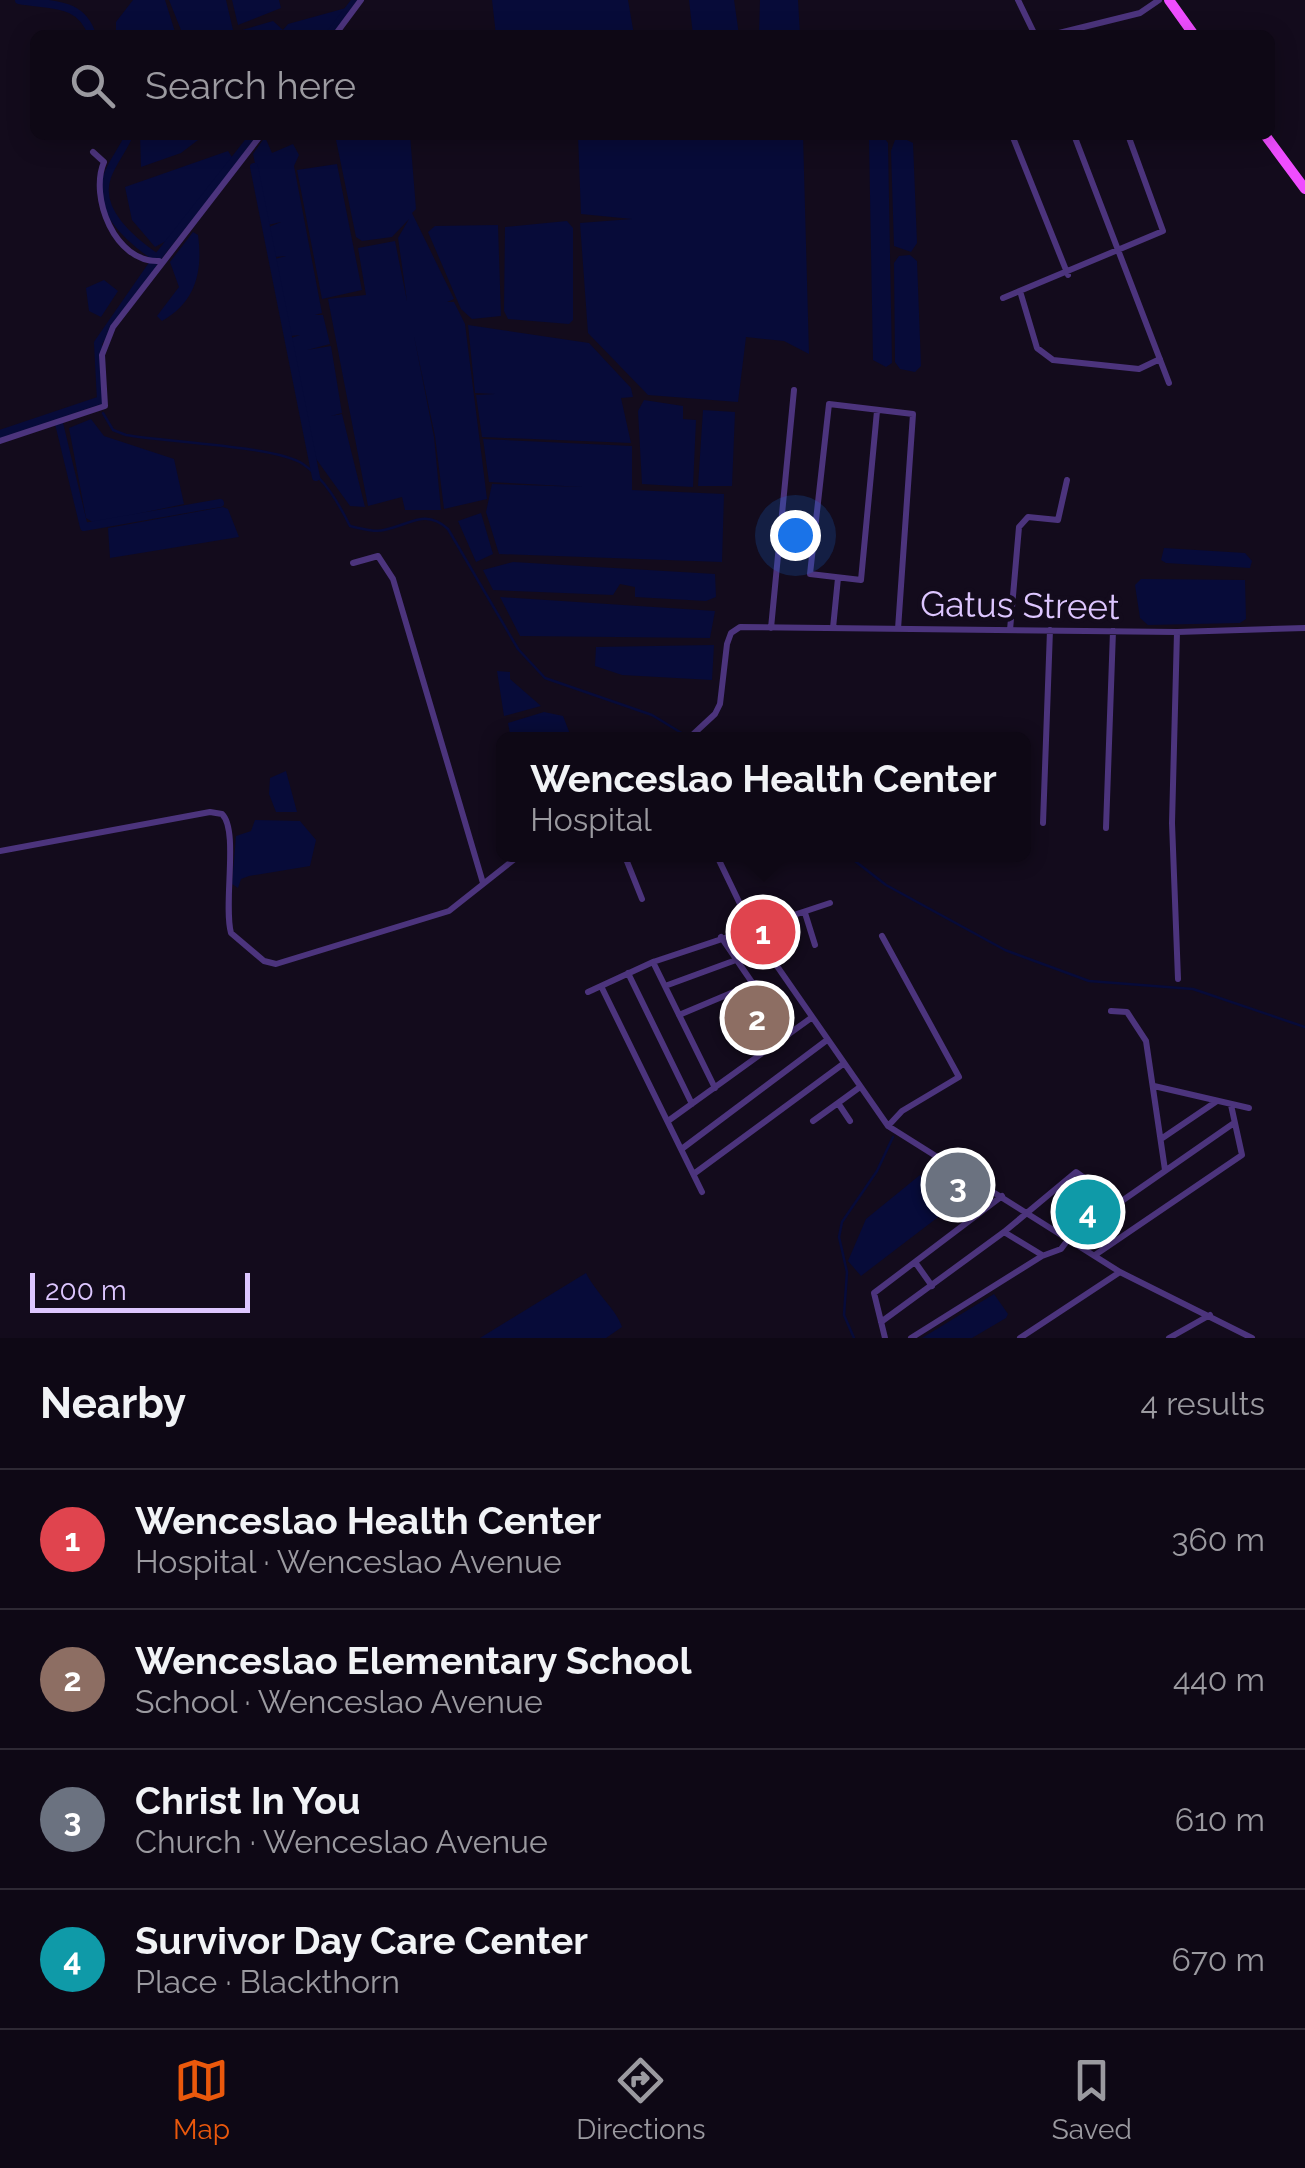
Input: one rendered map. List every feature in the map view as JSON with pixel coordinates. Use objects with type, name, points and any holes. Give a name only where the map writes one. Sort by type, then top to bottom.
[{"type":"main road","points":[[1169,0],[1190,30]]},
{"type":"main road","points":[[1269,140],[1305,189]]},
{"type":"street","points":[[339,30],[361,0]]},
{"type":"street","points":[[1018,0],[1033,30]]},
{"type":"street","points":[[1067,30],[1140,14],[1159,0]]},
{"type":"street","points":[[1084,24],[1086,30]]},
{"type":"street","points":[[0,440],[70,414],[105,406],[104,342],[155,261],[256,140]]},
{"type":"street","points":[[1014,140],[1068,275]]},
{"type":"street","points":[[1076,140],[1169,383]]},
{"type":"street","points":[[1003,298],[1068,275],[1163,232],[1130,140]]},
{"type":"street","points":[[93,152],[104,162],[99,191],[106,221],[126,247],[155,261]]},
{"type":"street","points":[[1020,292],[1037,348],[1054,360],[1140,369],[1160,359]]},
{"type":"street","points":[[771,628],[794,390]]},
{"type":"street","points":[[878,411],[861,580],[810,574],[829,404],[913,414],[898,628]]},
{"type":"street","points":[[1010,630],[1020,527],[1028,517],[1058,520],[1067,480]]},
{"type":"street","points":[[354,562],[378,556],[393,579],[482,883]]},
{"type":"street","points":[[833,628],[838,578]]},
{"type":"street","name":"Gatus Street","points":[[695,732],[715,714],[720,704],[727,644],[734,630],[1176,632],[1305,628]]},
{"type":"street","points":[[1043,823],[1050,630]]},
{"type":"street","points":[[1106,828],[1113,631]]},
{"type":"street","points":[[1176,632],[1172,823],[1178,979]]},
{"type":"street","points":[[0,851],[210,812],[222,814],[232,833],[226,883],[231,933],[264,961],[276,964],[449,910],[510,862]]},
{"type":"street","points":[[627,862],[642,899]]},
{"type":"street","points":[[720,862],[750,927],[888,1126],[1070,1236],[1120,1272],[1252,1338]]},
{"type":"street","points":[[588,992],[653,962],[750,927],[830,904]]},
{"type":"street","points":[[805,913],[815,944]]},
{"type":"street","points":[[882,936],[958,1076],[902,1110],[888,1126]]},
{"type":"street","points":[[721,938],[788,1035]]},
{"type":"street","points":[[665,986],[736,960]]},
{"type":"street","points":[[653,962],[715,1088]]},
{"type":"street","points":[[628,973],[692,1104]]},
{"type":"street","points":[[679,1015],[755,983]]},
{"type":"street","points":[[601,986],[702,1192]]},
{"type":"street","points":[[1110,1011],[1127,1012],[1146,1040],[1165,1170]]},
{"type":"street","points":[[668,1121],[811,1018]]},
{"type":"street","points":[[683,1148],[828,1040]]},
{"type":"street","points":[[695,1173],[843,1064]]},
{"type":"street","points":[[1154,1086],[1249,1108]]},
{"type":"street","points":[[814,1121],[860,1087]]},
{"type":"street","points":[[1161,1140],[1217,1101]]},
{"type":"street","points":[[838,1103],[850,1122]]},
{"type":"street","points":[[1095,1255],[1242,1155],[1231,1105]]},
{"type":"street","points":[[911,1338],[1061,1248],[1070,1236],[1234,1123]]},
{"type":"street","points":[[881,1322],[1004,1232],[1076,1172],[1118,1202]]},
{"type":"street","points":[[885,1338],[874,1293],[1002,1196]]},
{"type":"street","points":[[1004,1232],[1042,1256]]},
{"type":"street","points":[[916,1262],[932,1286]]},
{"type":"street","points":[[1020,1338],[1120,1272]]},
{"type":"street","points":[[1169,1338],[1210,1316]]},
{"type":"shaded area","points":[[133,0],[165,0],[174,30],[116,30],[116,22]]},
{"type":"shaded area","points":[[169,0],[226,0],[233,30],[181,30]]},
{"type":"shaded area","points":[[232,0],[279,0],[281,8],[238,25]]},
{"type":"shaded area","points":[[492,0],[628,0],[633,30],[495,30]]},
{"type":"shaded area","points":[[689,0],[734,0],[738,30],[692,30]]},
{"type":"shaded area","points":[[760,0],[798,0],[800,30],[759,30]]},
{"type":"shaded area","points":[[346,8],[330,30],[283,30],[288,24]]},
{"type":"shaded area","points":[[273,21],[283,30],[242,30]]},
{"type":"shaded area","points":[[140,140],[198,140],[181,153],[141,167]]},
{"type":"shaded area","points":[[266,140],[272,153],[293,144],[299,155],[294,166],[322,313],[315,315],[323,315],[330,344],[307,350],[331,346],[342,413],[331,416],[342,414],[365,507],[350,506],[314,456],[291,338],[300,335],[290,336],[275,259],[286,256],[275,257],[269,227],[281,222],[268,225],[253,154]]},
{"type":"shaded area","points":[[336,140],[410,140],[416,209],[412,213],[454,299],[447,302],[454,302],[465,324],[487,499],[444,509],[435,436],[408,308],[398,238],[409,219],[392,237],[362,241],[356,237]]},
{"type":"shaded area","points":[[578,140],[803,140],[809,354],[784,341],[746,337],[738,402],[648,395],[588,333],[580,223],[632,219],[581,214]]},
{"type":"shaded area","points":[[869,140],[886,140],[892,363],[886,367],[873,360]]},
{"type":"shaded area","points":[[895,140],[913,143],[917,243],[911,252],[894,246],[891,151]]},
{"type":"shaded area","points":[[228,151],[234,160],[166,241],[155,247],[132,220],[125,187]]},
{"type":"shaded area","points":[[337,164],[362,290],[322,299],[297,170]]},
{"type":"shaded area","points":[[567,221],[573,228],[573,320],[569,324],[508,319],[504,311],[505,227]]},
{"type":"shaded area","points":[[498,225],[501,316],[472,319],[461,309],[428,232],[435,226]]},
{"type":"shaded area","points":[[193,232],[198,235],[199,248],[195,284],[183,305],[162,321],[157,316],[179,287],[170,262]]},
{"type":"shaded area","points":[[395,241],[434,437],[441,510],[405,510],[402,497],[368,506],[328,299],[366,295],[358,248]]},
{"type":"shaded area","points":[[910,255],[917,261],[921,366],[915,372],[900,369],[895,362],[894,263],[899,256]]},
{"type":"shaded area","points":[[104,280],[118,291],[101,317],[89,311],[86,288]]},
{"type":"shaded area","points":[[468,325],[589,343],[631,388],[633,397],[621,398],[631,443],[482,437],[476,395],[495,394],[475,393]]},
{"type":"shaded area","points":[[644,400],[683,406],[683,419],[696,420],[693,487],[642,484],[638,411]]},
{"type":"shaded area","points":[[703,410],[735,412],[732,486],[698,486]]},
{"type":"shaded area","points":[[91,419],[104,436],[174,459],[184,504],[94,523],[86,518],[69,428]]},
{"type":"shaded area","points":[[483,439],[632,446],[632,490],[724,494],[722,562],[499,554],[486,512],[492,484],[583,487],[489,482]]},
{"type":"shaded area","points":[[228,509],[239,537],[110,558],[108,528]]},
{"type":"shaded area","points":[[481,513],[493,554],[476,562],[458,521]]},
{"type":"shaded area","points":[[1164,548],[1245,553],[1252,561],[1250,568],[1166,563],[1161,560]]},
{"type":"shaded area","points":[[513,562],[715,574],[716,597],[706,601],[635,597],[635,587],[620,584],[613,595],[493,590],[483,570]]},
{"type":"shaded area","points":[[1141,579],[1245,580],[1246,619],[1240,623],[1148,625],[1140,618],[1135,585]]},
{"type":"shaded area","points":[[500,597],[715,611],[710,638],[520,636]]},
{"type":"shaded area","points":[[714,645],[712,680],[622,675],[595,666],[596,647]]},
{"type":"shaded area","points":[[497,671],[510,672],[510,679],[541,706],[504,716]]},
{"type":"shaded area","points":[[544,712],[563,716],[569,732],[510,732],[508,723]]},
{"type":"shaded area","points":[[286,771],[297,812],[276,812],[269,794],[270,778]]},
{"type":"shaded area","points":[[255,820],[300,821],[316,840],[310,866],[249,876],[241,879],[238,888],[232,884],[236,836],[251,831]]},
{"type":"shaded area","points":[[920,1175],[950,1208],[861,1276],[848,1261],[866,1219]]},
{"type":"shaded area","points":[[586,1273],[622,1327],[606,1338],[480,1338]]},
{"type":"shaded area","points":[[994,1294],[1008,1314],[1006,1318],[972,1338],[922,1338]]},
{"type":"waterway","points":[[19,0],[72,10],[90,30]]},
{"type":"waterway","points":[[333,30],[356,0]]},
{"type":"waterway","points":[[126,140],[107,177],[106,202],[127,234],[157,258]]},
{"type":"waterway","points":[[0,434],[101,400],[98,343],[157,258],[250,140]]},
{"type":"waterway","points":[[254,167],[316,477]]},
{"type":"waterway","points":[[103,413],[113,430],[126,435],[290,458],[325,484],[350,526],[376,531],[424,519],[440,523],[448,529],[518,649],[545,678],[652,715],[680,732]]},
{"type":"waterway","points":[[57,415],[84,527],[220,503]]},
{"type":"waterway","points":[[856,862],[886,885],[1005,950],[1089,981],[1193,989],[1305,1027]]},
{"type":"waterway","points":[[854,1338],[844,1315],[847,1272],[839,1237],[842,1222],[877,1171],[893,1137]]},
{"type":"place","name":"Wenceslao Health Center","points":[[763,932]]},
{"type":"place","name":"Wenceslao Elementary School","points":[[757,1018]]},
{"type":"place","name":"Christ In You","points":[[958,1185]]},
{"type":"place","name":"Survivor Day Care Center","points":[[1088,1212]]}]
